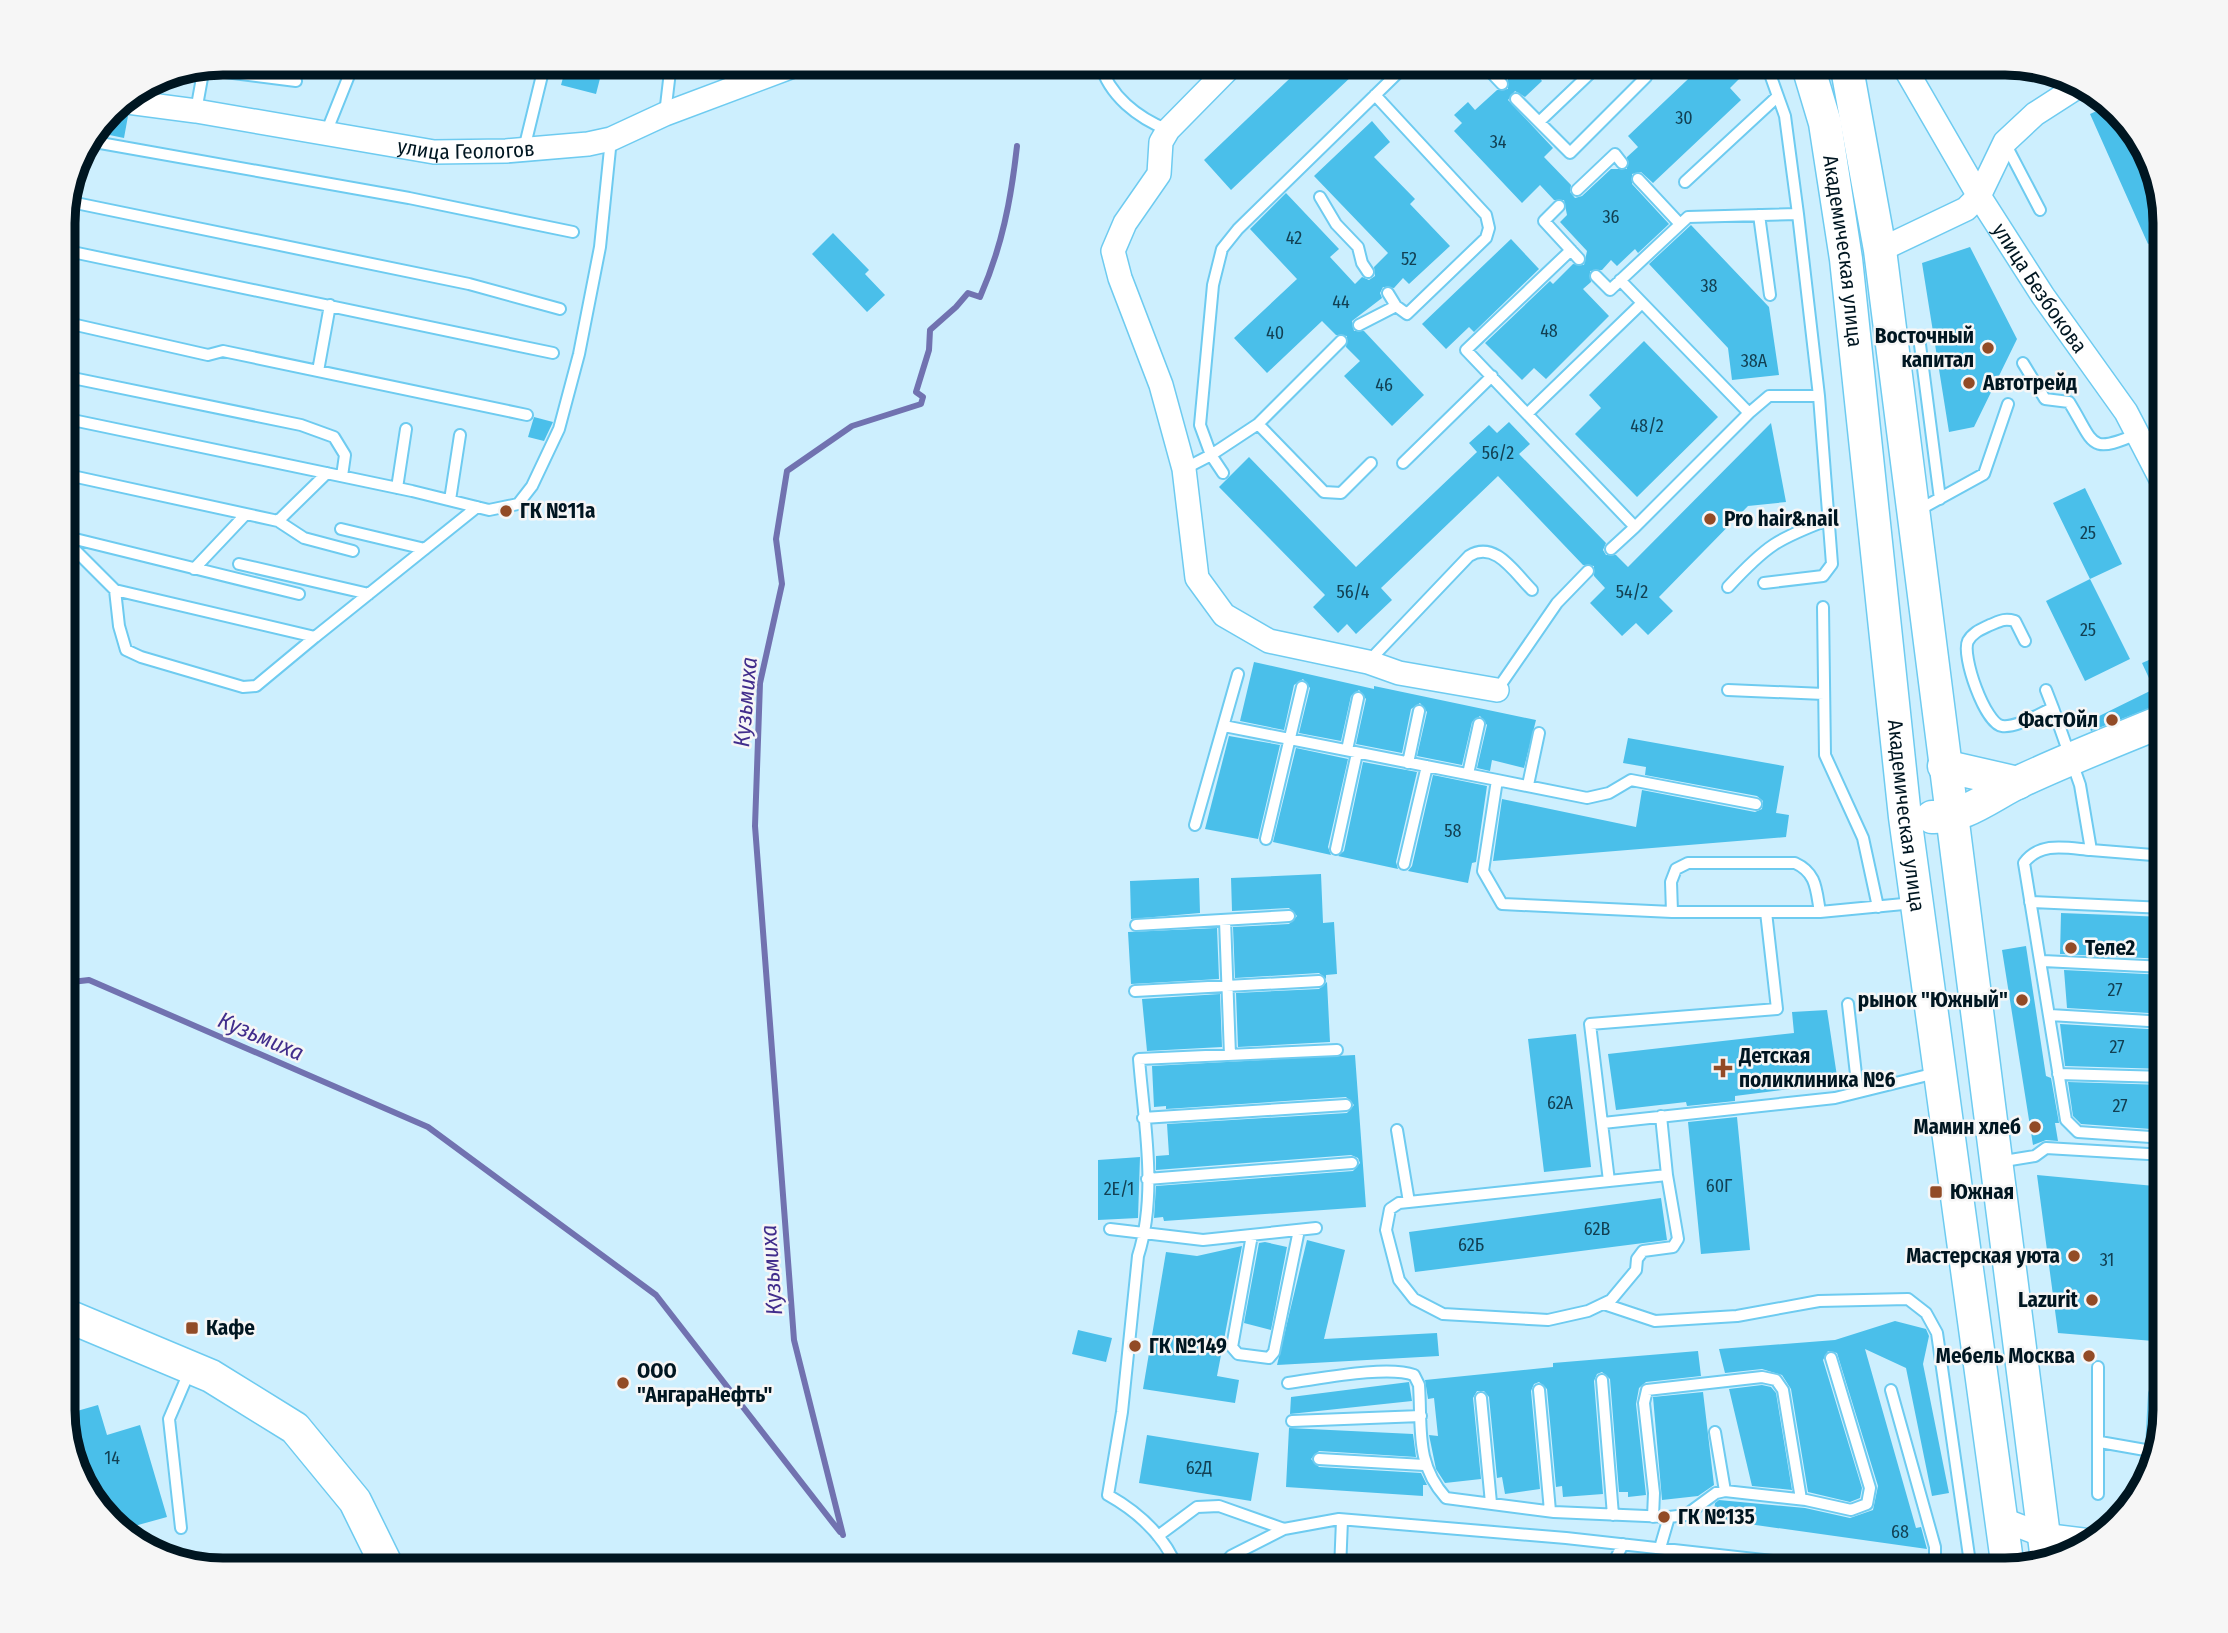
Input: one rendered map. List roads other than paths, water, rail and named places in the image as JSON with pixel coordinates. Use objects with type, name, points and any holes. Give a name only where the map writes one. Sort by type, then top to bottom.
[{"type":"main road","name":"Академическая улица","points":[[1811,75],[1825,123],[1846,259],[1905,817],[2006,1558]]},
{"type":"main road","points":[[1848,75],[1880,250],[2045,1548]]},
{"type":"main road","points":[[1905,817],[1951,817],[2018,783],[2153,725]]},
{"type":"main road","points":[[1944,766],[2018,783]]},
{"type":"main road","points":[[1917,903],[1963,906]]},
{"type":"main road","points":[[76,1319],[211,1376],[295,1428],[355,1501],[383,1558]]},
{"type":"street","points":[[1222,75],[1168,130],[1161,142],[1158,174],[1125,223],[1113,251],[1120,278],[1161,385],[1184,469],[1197,579],[1224,615],[1269,641],[1368,662],[1399,673],[1497,690]]},
{"type":"street","name":"улица Безбокова","points":[[1909,75],[1979,196],[2137,434],[2153,464]]},
{"type":"street","name":"улица Геологов","points":[[137,103],[435,152],[524,149],[588,144],[611,139],[665,114],[767,76]]},
{"type":"street","points":[[1880,250],[1966,209],[1979,196],[2005,142],[2035,114],[2070,91]]},
{"type":"street","points":[[2001,1519],[2045,1548],[2062,1545]]},
{"type":"lane","points":[[1223,473],[1211,456],[1200,425],[1213,285],[1222,248],[1238,229],[1395,75]]},
{"type":"lane","points":[[1494,75],[1502,84]]},
{"type":"lane","points":[[1539,122],[1588,75]]},
{"type":"lane","points":[[1517,99],[1570,153],[1647,75]]},
{"type":"lane","points":[[1764,583],[1823,576],[1832,564],[1819,396],[1798,214],[1785,116],[1770,75]]},
{"type":"lane","points":[[260,76],[296,81]]},
{"type":"lane","points":[[326,133],[349,76]]},
{"type":"lane","points":[[524,149],[542,76]]},
{"type":"lane","points":[[665,114],[670,76]]},
{"type":"lane","points":[[1104,76],[1115,94],[1147,122],[1168,130]]},
{"type":"lane","points":[[195,111],[201,77]]},
{"type":"lane","points":[[1375,95],[1486,215],[1489,228],[1486,239],[1407,314],[1396,306],[1388,293]]},
{"type":"lane","points":[[1685,182],[1777,97]]},
{"type":"lane","points":[[76,421],[327,472],[489,510],[518,504],[532,486],[559,429],[579,354],[600,247],[611,139]]},
{"type":"lane","points":[[2005,142],[2040,210]]},
{"type":"lane","points":[[99,143],[409,198],[573,232]]},
{"type":"lane","points":[[1577,190],[1615,154],[1622,163]]},
{"type":"lane","points":[[1638,179],[1679,224]]},
{"type":"lane","points":[[1320,197],[1336,224],[1358,247],[1362,263],[1368,272]]},
{"type":"lane","points":[[77,204],[469,284],[560,309]]},
{"type":"lane","points":[[1559,206],[1544,221],[1575,254],[1466,350],[1634,527]]},
{"type":"lane","points":[[1596,276],[1610,290],[1688,217],[1798,214]]},
{"type":"lane","points":[[1759,215],[1770,295]]},
{"type":"lane","points":[[76,253],[553,353]]},
{"type":"lane","points":[[1620,280],[1749,413]]},
{"type":"lane","points":[[1528,414],[1642,304]]},
{"type":"lane","points":[[318,371],[330,305]]},
{"type":"lane","points":[[1359,325],[1396,306]]},
{"type":"lane","points":[[76,325],[208,355],[223,351],[527,415]]},
{"type":"lane","points":[[1919,337],[1940,499]]},
{"type":"lane","points":[[1184,469],[1211,456],[1258,424],[1340,341]]},
{"type":"lane","points":[[2023,363],[2045,399],[2069,402],[2100,447],[2108,447],[2137,434]]},
{"type":"lane","points":[[1403,463],[1492,376]]},
{"type":"lane","points":[[76,379],[301,425],[334,437],[345,454],[342,476]]},
{"type":"lane","points":[[1611,549],[1769,396],[1819,396]]},
{"type":"lane","points":[[1912,514],[1984,474],[2008,404]]},
{"type":"lane","points":[[1258,424],[1324,492],[1341,493],[1370,463]]},
{"type":"lane","points":[[397,488],[406,429]]},
{"type":"lane","points":[[450,500],[460,435]]},
{"type":"lane","points":[[278,521],[327,472]]},
{"type":"lane","points":[[76,477],[278,521],[304,538],[353,551]]},
{"type":"lane","points":[[115,590],[119,626],[126,650],[141,657],[243,687],[256,686],[477,507]]},
{"type":"lane","points":[[194,569],[246,515]]},
{"type":"lane","points":[[1728,587],[1762,551],[1781,538],[1830,519]]},
{"type":"lane","points":[[341,529],[425,549]]},
{"type":"lane","points":[[76,540],[299,594]]},
{"type":"lane","points":[[1368,662],[1469,556],[1481,549],[1493,551],[1532,590]]},
{"type":"lane","points":[[76,550],[115,590],[315,637]]},
{"type":"lane","points":[[239,564],[369,594]]},
{"type":"lane","points":[[1497,690],[1557,603],[1588,571]]},
{"type":"lane","points":[[1823,607],[1825,755],[1863,838],[1878,906]]},
{"type":"lane","points":[[2025,641],[2015,621],[2004,618],[1974,633],[1968,641],[1965,653],[1987,716],[1994,724],[2005,727],[2053,708]]},
{"type":"lane","points":[[1195,825],[1238,674]]},
{"type":"lane","points":[[1266,839],[1302,687]]},
{"type":"lane","points":[[1728,690],[1824,694]]},
{"type":"lane","points":[[2046,690],[2080,785],[2091,850]]},
{"type":"lane","points":[[1336,849],[1358,698]]},
{"type":"lane","points":[[1408,763],[1419,711]]},
{"type":"lane","points":[[1468,774],[1479,724]]},
{"type":"lane","points":[[1224,726],[1587,798],[1609,793],[1631,779],[1756,804]]},
{"type":"lane","points":[[1528,785],[1539,733]]},
{"type":"lane","points":[[1404,864],[1427,766]]},
{"type":"lane","points":[[1497,780],[1483,872],[1502,904],[1672,912],[1821,912],[1917,903]]},
{"type":"lane","points":[[2153,855],[2050,847],[2031,853],[2024,863],[2043,961],[2066,1120],[2078,1132],[2153,1137]]},
{"type":"lane","points":[[1672,912],[1671,882],[1676,869],[1688,863],[1796,863],[1807,869],[1814,878],[1821,912]]},
{"type":"lane","points":[[2030,902],[2153,907]]},
{"type":"lane","points":[[1609,1181],[1590,1024],[1777,1009],[1766,912]]},
{"type":"lane","points":[[1136,925],[1289,916]]},
{"type":"lane","points":[[1224,920],[1230,1055]]},
{"type":"lane","points":[[2043,961],[2153,966]]},
{"type":"lane","points":[[1135,992],[1319,981]]},
{"type":"lane","points":[[1848,1004],[1858,1092]]},
{"type":"lane","points":[[2050,1015],[2153,1021]]},
{"type":"lane","points":[[1173,1558],[1158,1536],[1131,1508],[1108,1495],[1122,1412],[1138,1256],[1145,1236],[1147,1179],[1139,1059],[1337,1050]]},
{"type":"lane","points":[[1602,1123],[1835,1098],[1939,1072]]},
{"type":"lane","points":[[2058,1074],[2153,1077]]},
{"type":"lane","points":[[1143,1118],[1346,1105]]},
{"type":"lane","points":[[1661,1116],[1667,1175],[1678,1239],[1673,1247],[1643,1251],[1629,1280],[1604,1304],[1588,1311],[1548,1320],[1443,1314],[1414,1299],[1399,1280],[1386,1230],[1390,1209],[1399,1203],[1667,1175]]},
{"type":"lane","points":[[1397,1130],[1409,1202]]},
{"type":"lane","points":[[1996,1163],[2035,1156],[2046,1148],[2153,1154]]},
{"type":"lane","points":[[1147,1179],[1352,1163]]},
{"type":"lane","points":[[1110,1229],[1145,1236],[1203,1240],[1316,1228]]},
{"type":"lane","points":[[1252,1235],[1232,1347],[1238,1354],[1269,1358],[1274,1352],[1299,1230]]},
{"type":"lane","points":[[1604,1304],[1656,1321],[1737,1316],[1819,1301],[1908,1299],[1926,1312],[1937,1333],[1969,1558]]},
{"type":"lane","points":[[1288,1383],[1404,1371],[1414,1375],[1419,1385],[1424,1465],[1430,1480],[1446,1498],[1550,1511],[1669,1517],[1686,1515],[1716,1493],[1725,1491],[1801,1499],[1851,1510],[1867,1504],[1870,1488],[1831,1359]]},
{"type":"lane","points":[[2098,1367],[2098,1494]]},
{"type":"lane","points":[[181,1528],[169,1419],[191,1368]]},
{"type":"lane","points":[[1653,1517],[1654,1493],[1644,1403],[1647,1390],[1670,1385],[1762,1377],[1776,1380],[1783,1390],[1801,1499]]},
{"type":"lane","points":[[1602,1380],[1613,1515]]},
{"type":"lane","points":[[1539,1390],[1550,1511]]},
{"type":"lane","points":[[1891,1390],[1935,1547],[1935,1558]]},
{"type":"lane","points":[[1481,1398],[1491,1503]]},
{"type":"lane","points":[[1292,1421],[1421,1416]]},
{"type":"lane","points":[[1715,1432],[1725,1491]]},
{"type":"lane","points":[[2100,1442],[2148,1449]]},
{"type":"lane","points":[[1319,1459],[1424,1465]]},
{"type":"lane","points":[[1158,1536],[1198,1507],[1219,1506],[1284,1529]]},
{"type":"lane","points":[[1660,1548],[1669,1517]]},
{"type":"lane","points":[[1340,1558],[1342,1520]]},
{"type":"lane","points":[[1229,1558],[1284,1529],[1342,1520],[1623,1544],[1741,1558]]},
{"type":"lane","points":[[1616,1558],[1623,1544]]},
{"type":"waterway","name":"Кузьмиха","points":[[843,1535],[794,1340],[755,826],[760,683],[782,584],[776,539],[787,471],[852,426],[921,404],[923,397],[916,392],[929,350],[930,330],[968,293],[980,297],[988,278],[1004,223],[1017,146]]},
{"type":"waterway","name":"Кузьмиха","points":[[76,982],[89,980],[428,1127],[656,1295],[840,1532]]},
{"type":"place","name":"Восточный капитал","points":[[1988,348]]},
{"type":"place","name":"Автотрейд","points":[[1969,383]]},
{"type":"place","name":"ГК №11а","points":[[506,511]]},
{"type":"place","name":"Pro hair&nail","points":[[1710,519]]},
{"type":"place","name":"ФастОйл","points":[[2112,720]]},
{"type":"place","name":"Теле2","points":[[2071,948]]},
{"type":"place","name":"рынок \"Южный\"","points":[[2022,1000]]},
{"type":"place","name":"Детская поликлиника №6","points":[[1723,1068]]},
{"type":"place","name":"Мамин хлеб","points":[[2035,1127]]},
{"type":"place","name":"Южная","points":[[1936,1192]]},
{"type":"place","name":"Мастерская уюта","points":[[2074,1256]]},
{"type":"place","name":"Lazurit","points":[[2092,1300]]},
{"type":"place","name":"Кафе","points":[[192,1328]]},
{"type":"place","name":"ГК №149","points":[[1135,1346]]},
{"type":"place","name":"Мебель Москва","points":[[2089,1356]]},
{"type":"place","name":"ООО \"АнгараНефть\"","points":[[623,1383]]},
{"type":"place","name":"ГК №135","points":[[1664,1517]]}]
